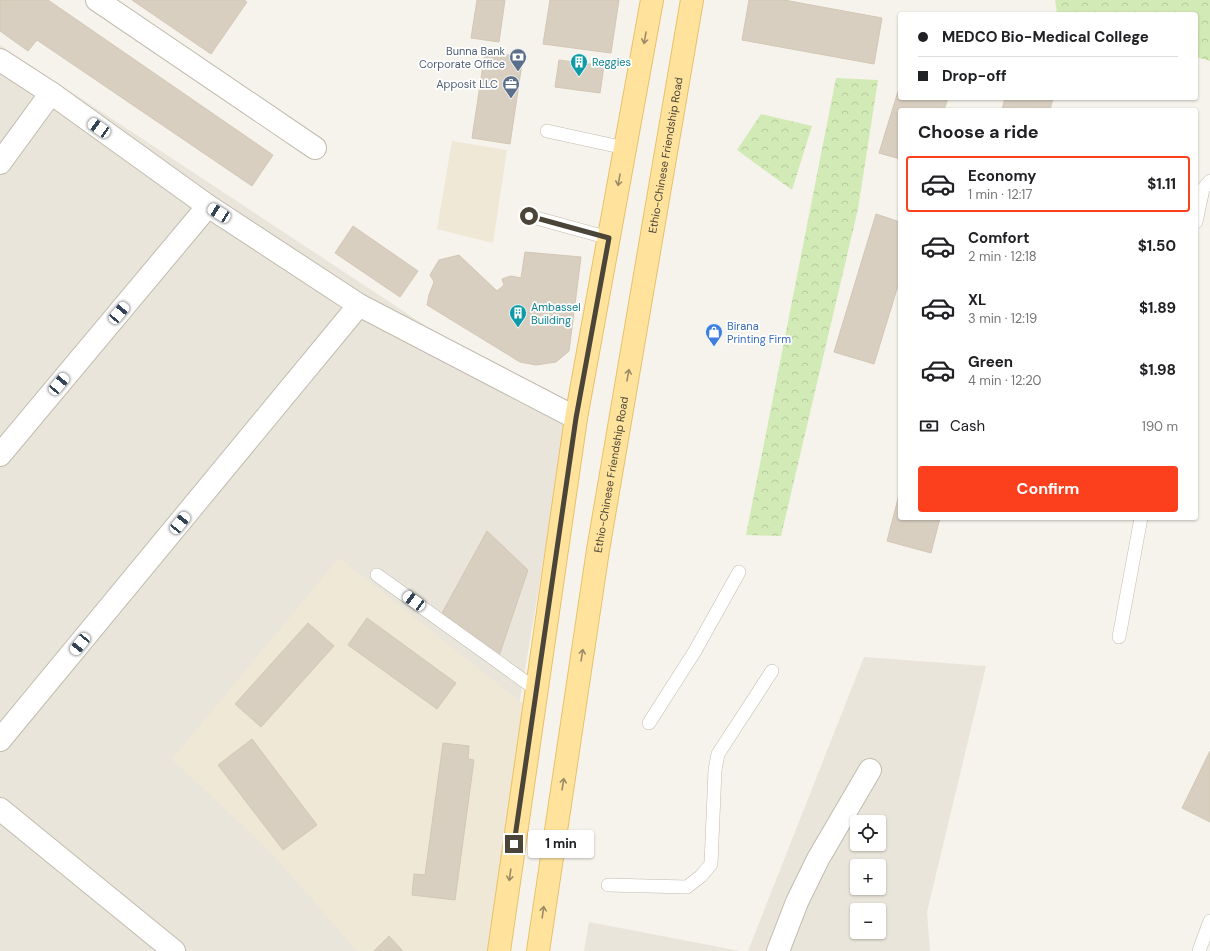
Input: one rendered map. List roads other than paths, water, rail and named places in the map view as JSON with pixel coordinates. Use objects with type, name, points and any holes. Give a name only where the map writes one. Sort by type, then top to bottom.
[{"type":"main road","points":[[499,951],[576,418],[652,0]]},
{"type":"main road","name":"Ethio-Chinese Friendship Road","points":[[538,951],[598,550],[692,0]]},
{"type":"street","points":[[97,0],[315,148]]},
{"type":"street","points":[[0,60],[51,93],[208,206],[359,305],[576,418]]},
{"type":"street","points":[[0,163],[51,93]]},
{"type":"street","points":[[0,455],[208,206]]},
{"type":"street","points":[[0,740],[359,305]]},
{"type":"street","points":[[778,951],[797,902],[822,853],[870,770]]},
{"type":"street","points":[[0,809],[174,951]]},
{"type":"lane","points":[[547,131],[625,148]]},
{"type":"lane","points":[[1198,211],[1202,190],[1210,181]]},
{"type":"lane","points":[[529,216],[609,238]]},
{"type":"lane","points":[[1119,637],[1141,520]]},
{"type":"lane","points":[[650,724],[695,651],[739,572]]},
{"type":"lane","points":[[378,575],[537,690]]},
{"type":"lane","points":[[608,885],[687,887],[701,876],[711,864],[715,770],[718,754],[772,671]]},
{"type":"lane","points":[[1199,951],[1210,921]]},
{"type":"place","name":"Bunna Bank Corporate Office","points":[[518,72]]},
{"type":"place","name":"Reggies","points":[[579,77]]},
{"type":"place","name":"Apposit LLC","points":[[511,99]]},
{"type":"place","name":"Ambassel Building","points":[[518,328]]},
{"type":"place","name":"Birana Printing Firm","points":[[714,347]]}]
